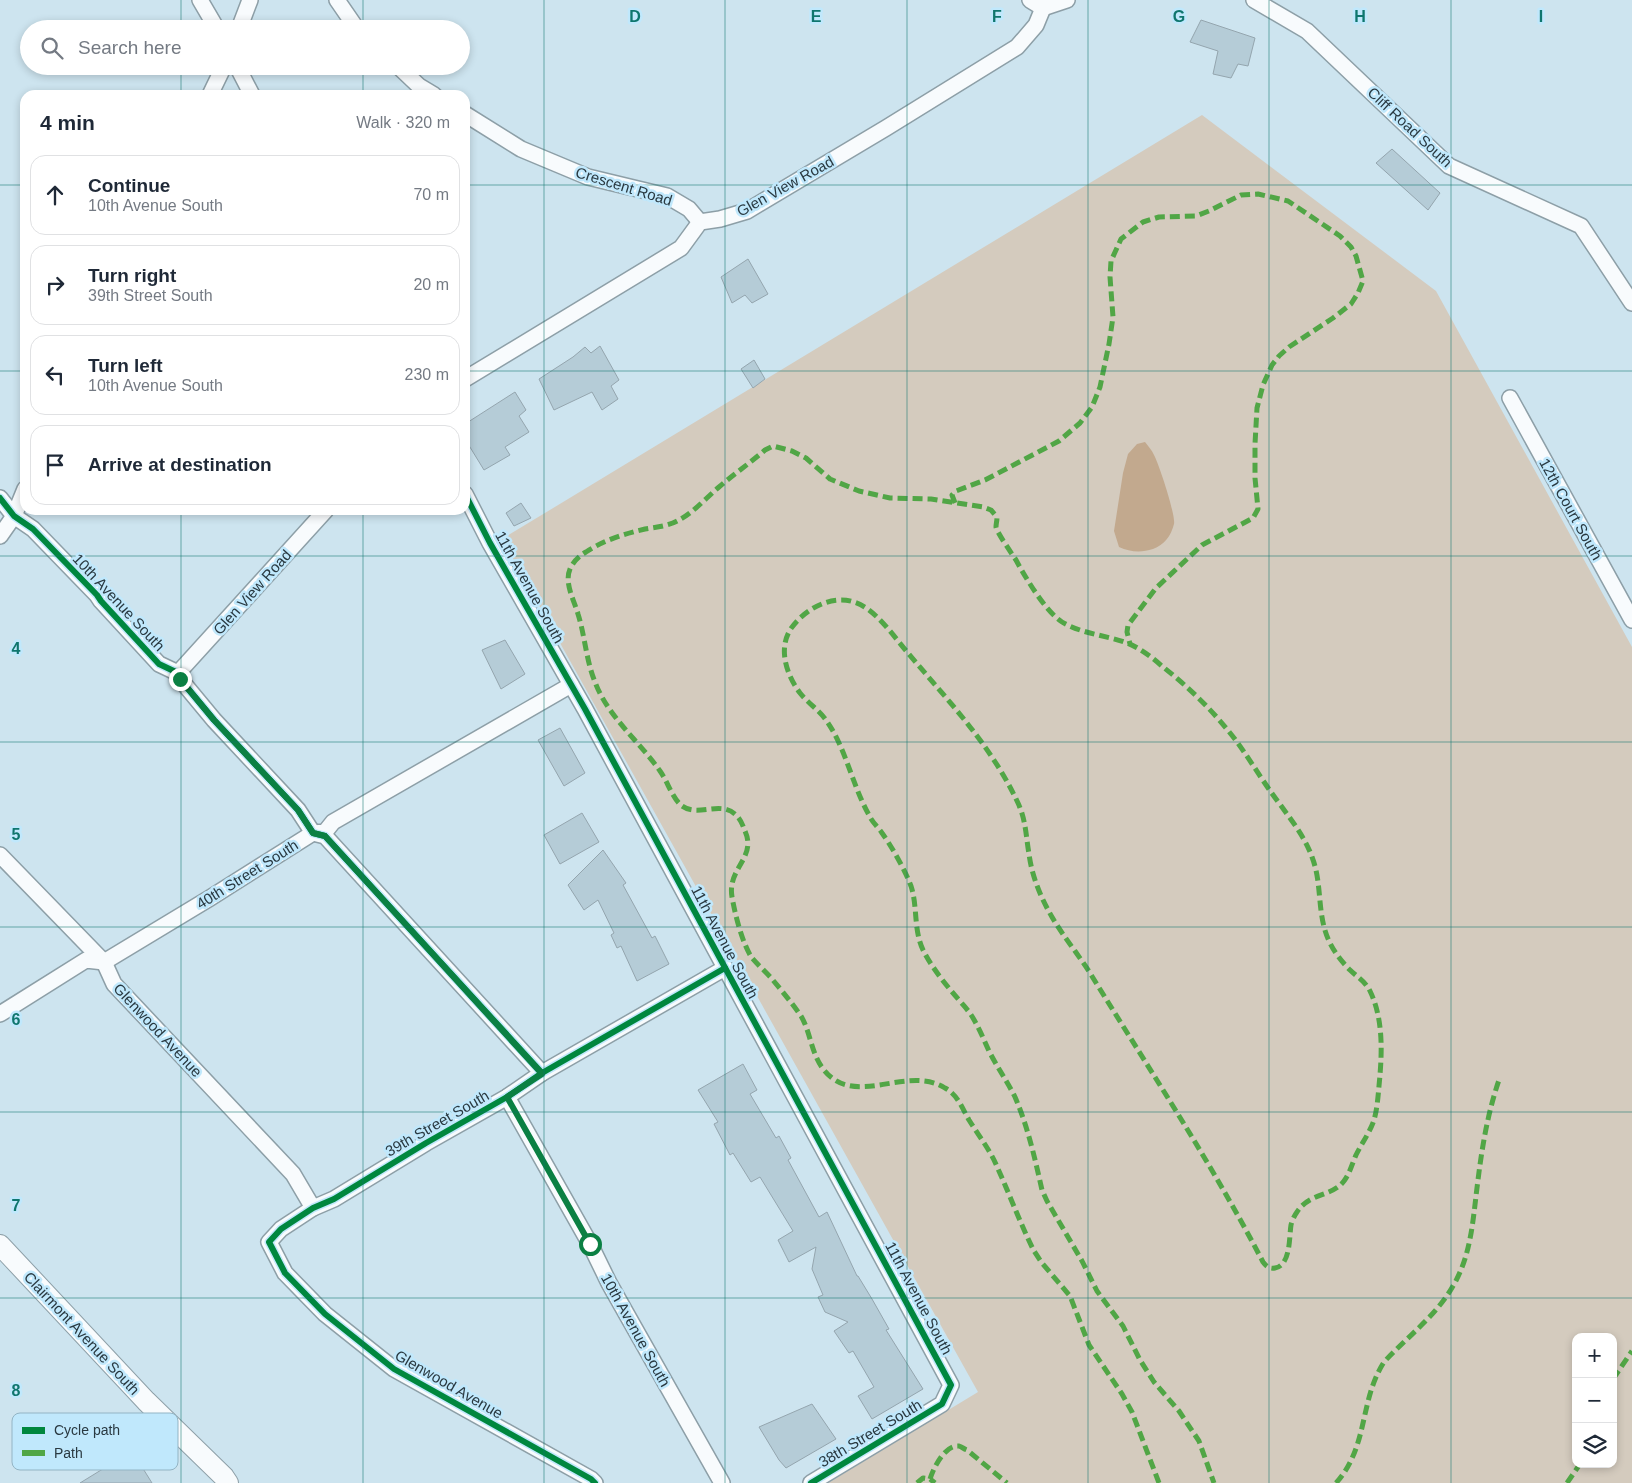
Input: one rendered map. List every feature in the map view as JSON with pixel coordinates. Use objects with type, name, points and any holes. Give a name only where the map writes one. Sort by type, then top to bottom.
[{"type":"street","points":[[200,0],[212,20]]},
{"type":"street","points":[[243,20],[250,0]]},
{"type":"street","points":[[337,0],[351,20]]},
{"type":"street","points":[[1037,4],[1067,0]]},
{"type":"street","name":"Cliff Road South","points":[[1254,0],[1308,31],[1449,166],[1581,226],[1632,303]]},
{"type":"street","name":"Glen View Road","points":[[700,222],[720,219],[747,210],[886,128],[1017,47],[1036,25],[1037,4]]},
{"type":"street","points":[[212,90],[220,75]]},
{"type":"street","points":[[242,75],[249,90]]},
{"type":"street","points":[[407,75],[426,90]]},
{"type":"street","name":"Crescent Road","points":[[470,117],[521,148],[588,176],[667,196],[689,209],[700,222]]},
{"type":"street","points":[[470,376],[681,248],[700,222]]},
{"type":"street","name":"12th Court South","points":[[1510,398],[1632,620]]},
{"type":"street","name":"10th Avenue South","points":[[0,498],[14,516],[33,529],[97,595],[159,664],[178,673],[180,679],[214,720],[298,810],[313,833],[325,836],[542,1074]]},
{"type":"street","points":[[0,536],[14,516],[20,501]]},
{"type":"street","name":"11th Avenue South","points":[[470,504],[490,543],[590,718],[951,1385],[942,1404]]},
{"type":"street","name":"Glen View Road","points":[[178,673],[321,515]]},
{"type":"street","name":"40th Street South","points":[[0,1014],[86,960],[104,962],[313,833],[325,832],[333,822],[571,685]]},
{"type":"street","name":"Glenwood Avenue","points":[[0,855],[104,962],[114,984],[293,1174],[313,1208]]},
{"type":"street","name":"39th Street South","points":[[269,1242],[281,1229],[313,1208],[334,1198],[725,968]]},
{"type":"street","name":"10th Avenue South","points":[[507,1097],[722,1483]]},
{"type":"street","name":"Glenwood Avenue","points":[[269,1242],[285,1273],[325,1314],[394,1369],[591,1479],[595,1483]]},
{"type":"street","name":"Clairmont Avenue South","points":[[0,1245],[158,1413]]},
{"type":"street","name":"38th Street South","points":[[811,1483],[942,1404]]},
{"type":"street","name":"Clairmont Avenue South","points":[[178,1432],[228,1483]]},
{"type":"shaded area","points":[[1202,115],[1436,291],[1632,647],[1632,1483],[828,1483],[978,1392],[502,539]]},
{"type":"shaded area","points":[[1145,442],[1160,468],[1170,501],[1174,524],[1164,542],[1153,549],[1144,551],[1127,550],[1119,547],[1114,531],[1123,473],[1128,454],[1137,444]]},
{"type":"building","points":[[1201,20],[1255,38],[1248,66],[1238,64],[1231,78],[1213,74],[1218,51],[1190,42]]},
{"type":"building","points":[[1392,149],[1440,193],[1428,210],[1376,163]]},
{"type":"building","points":[[748,259],[768,294],[752,303],[745,295],[732,303],[721,277]]},
{"type":"building","points":[[600,346],[619,380],[611,386],[618,399],[602,410],[592,392],[554,410],[539,379],[585,347],[591,353]]},
{"type":"building","points":[[754,360],[765,379],[753,388],[741,369]]},
{"type":"building","points":[[515,392],[526,410],[519,416],[529,432],[505,447],[510,455],[484,470],[470,447],[470,421]]},
{"type":"building","points":[[521,503],[531,518],[514,526],[506,513]]},
{"type":"building","points":[[505,640],[525,674],[501,689],[482,650]]},
{"type":"building","points":[[560,728],[585,773],[564,786],[538,740]]},
{"type":"building","points":[[582,813],[599,842],[560,864],[544,835]]},
{"type":"building","points":[[603,850],[626,883],[623,885],[652,938],[655,936],[669,964],[637,981],[621,946],[617,948],[611,935],[614,933],[598,900],[584,910],[568,885]]},
{"type":"building","points":[[743,1064],[757,1090],[750,1094],[776,1138],[779,1136],[791,1158],[788,1160],[819,1217],[827,1212],[857,1276],[889,1329],[886,1330],[923,1389],[872,1419],[858,1396],[874,1387],[853,1351],[849,1353],[834,1331],[848,1322],[825,1312],[818,1297],[823,1295],[812,1269],[816,1247],[789,1262],[778,1240],[793,1231],[760,1177],[751,1182],[733,1153],[730,1155],[714,1124],[718,1122],[698,1090]]},
{"type":"building","points":[[812,1404],[836,1439],[786,1468],[759,1427]]},
{"type":"building","points":[[101,1470],[144,1470],[152,1483],[80,1483]]},
{"type":"marked path","points":[[955,503],[952,495],[956,491],[985,480],[1059,441],[1080,423],[1092,407],[1100,387],[1113,317],[1110,277],[1111,261],[1121,239],[1143,222],[1159,217],[1196,216],[1241,195],[1258,194],[1288,201],[1340,236],[1351,247],[1356,256],[1363,281],[1351,304],[1289,347],[1272,365],[1263,385],[1257,408],[1255,478],[1258,509],[1253,518],[1202,545],[1156,588],[1128,625],[1127,632],[1130,644]]},
{"type":"marked path","points":[[1159,1483],[1132,1412],[1089,1345],[1070,1296],[1034,1251],[994,1160],[962,1106],[949,1091],[930,1082],[914,1081],[866,1087],[851,1086],[837,1081],[824,1070],[816,1057],[801,1016],[772,979],[752,958],[742,937],[732,897],[734,878],[747,849],[748,840],[741,821],[731,811],[724,809],[696,810],[682,806],[675,799],[652,760],[616,718],[595,682],[569,586],[568,574],[575,562],[583,554],[607,541],[622,535],[667,525],[679,520],[695,509],[765,450],[773,446],[792,451],[806,458],[830,479],[859,491],[890,498],[931,499],[983,507],[991,510],[997,517],[996,527],[1001,538],[1036,594],[1056,617],[1070,626],[1119,640],[1137,648],[1155,660],[1188,688],[1232,736],[1309,848],[1317,878],[1323,922],[1330,943],[1341,961],[1368,988],[1375,1002],[1380,1026],[1381,1050],[1374,1120],[1344,1181],[1333,1190],[1308,1201],[1302,1206],[1291,1225],[1287,1256],[1284,1262],[1280,1266],[1269,1268],[1263,1262],[1179,1116],[1090,973],[1048,910],[1032,871],[1021,809],[1007,782],[982,743],[884,624],[862,605],[845,600],[827,602],[802,616],[790,630],[786,638],[784,654],[791,679],[800,693],[823,716],[839,742],[870,818],[890,845],[911,886],[918,936],[924,952],[931,965],[971,1015],[1015,1097],[1020,1108],[1042,1190],[1047,1201],[1097,1291],[1123,1326],[1140,1360],[1154,1382],[1179,1411],[1199,1441],[1214,1483]]},
{"type":"marked path","points":[[1336,1483],[1347,1469],[1354,1454],[1371,1392],[1384,1362],[1438,1307],[1459,1274],[1471,1235],[1484,1142],[1499,1080]]},
{"type":"marked path","points":[[1614,1378],[1632,1351]]},
{"type":"marked path","points":[[930,1479],[944,1453],[954,1446],[959,1446],[967,1450],[1007,1483]]},
{"type":"marked path","points":[[1567,1483],[1577,1468]]},
{"type":"marked path","points":[[917,1483],[923,1478],[930,1479],[935,1483]]},
{"type":"cycle path","points":[[0,498],[14,516],[33,529],[97,595],[159,664],[178,673],[180,679],[214,720],[298,810],[313,833],[325,836],[542,1073]]},
{"type":"cycle path","points":[[470,504],[490,543],[585,709],[951,1385],[942,1404],[811,1483]]},
{"type":"cycle path","points":[[595,1483],[591,1479],[394,1369],[325,1314],[285,1273],[269,1242],[281,1229],[313,1208],[334,1199],[426,1143],[507,1097],[542,1073],[725,968]]},
{"type":"route","points":[[180,679],[214,720],[298,810],[313,833],[325,836],[542,1074],[507,1097],[590,1244]]}]
